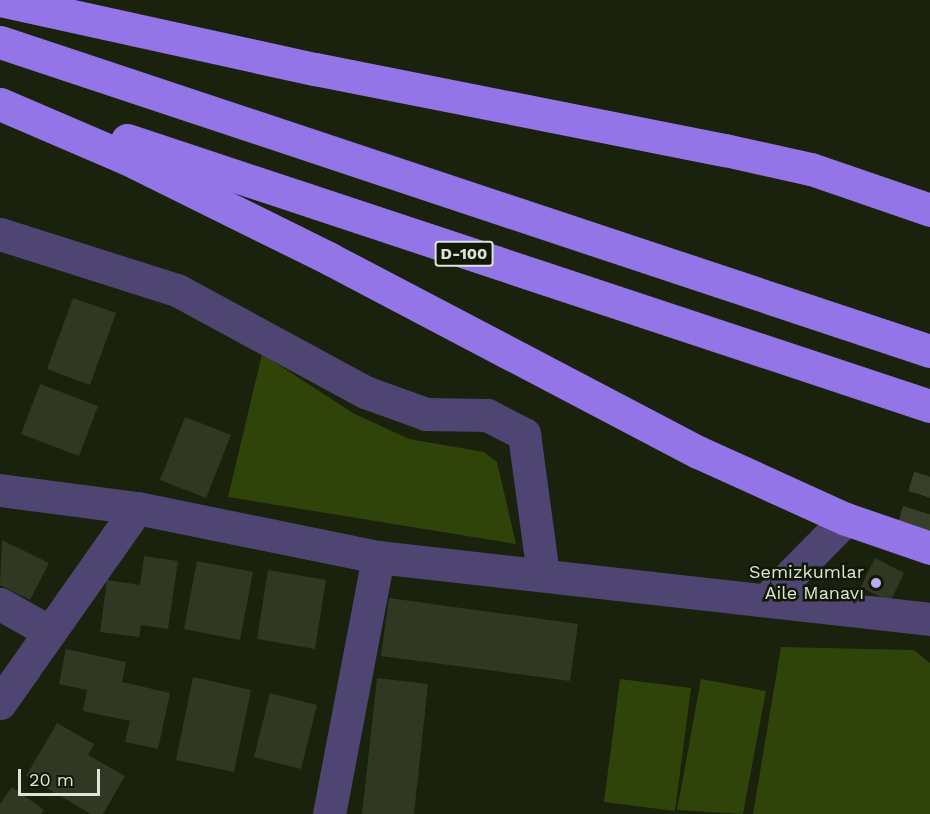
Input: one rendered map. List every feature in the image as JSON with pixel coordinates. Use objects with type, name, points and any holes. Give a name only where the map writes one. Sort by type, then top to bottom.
[{"type":"highway","points":[[0,0],[315,69],[811,169],[930,210]]},
{"type":"highway","points":[[0,42],[930,351]]},
{"type":"highway","name":"D-100","points":[[0,97],[930,406]]},
{"type":"highway","points":[[0,104],[126,158],[330,259],[698,452],[846,519],[930,548]]},
{"type":"street","points":[[0,234],[177,290],[365,392],[426,414],[487,415],[524,434],[543,575]]},
{"type":"street","points":[[0,489],[137,508],[378,556],[930,619]]},
{"type":"street","points":[[0,703],[137,508]]},
{"type":"street","points":[[766,600],[846,519]]},
{"type":"street","points":[[329,814],[378,556]]},
{"type":"street","points":[[0,604],[50,632]]},
{"type":"green space","points":[[262,354],[353,413],[409,439],[484,452],[497,462],[516,544],[228,497]]},
{"type":"green space","points":[[781,647],[914,650],[930,663],[930,814],[753,814]]},
{"type":"green space","points":[[620,679],[691,688],[675,811],[604,802]]},
{"type":"green space","points":[[701,679],[766,691],[743,814],[677,810]]},
{"type":"building","points":[[73,298],[116,313],[90,385],[47,369]]},
{"type":"building","points":[[40,384],[98,406],[79,456],[21,434]]},
{"type":"building","points":[[185,417],[231,435],[206,498],[160,480]]},
{"type":"building","points":[[2,540],[49,563],[30,600],[0,585]]},
{"type":"building","points":[[144,556],[178,561],[168,629],[141,625],[139,637],[100,632],[107,580],[140,585]]},
{"type":"building","points":[[875,558],[904,573],[890,602],[861,587]]},
{"type":"building","points":[[197,561],[253,572],[240,640],[184,629]]},
{"type":"building","points":[[268,570],[326,580],[315,649],[257,639]]},
{"type":"building","points":[[389,598],[578,624],[570,681],[381,656]]},
{"type":"building","points":[[66,649],[126,662],[122,682],[170,693],[158,749],[125,742],[130,721],[83,711],[87,690],[59,684]]},
{"type":"building","points":[[193,677],[251,690],[234,772],[176,760]]},
{"type":"building","points":[[377,678],[428,684],[414,814],[362,814]]},
{"type":"building","points":[[270,693],[317,705],[301,769],[254,757]]},
{"type":"building","points":[[57,723],[94,744],[88,755],[125,776],[103,814],[91,814],[26,776]]},
{"type":"building","points":[[12,787],[44,810],[41,814],[0,814],[0,804]]},
{"type":"tunnel","points":[[909,542],[930,476]]},
{"type":"place","name":"Semizkumlar Aile Manavı","points":[[876,583]]}]
